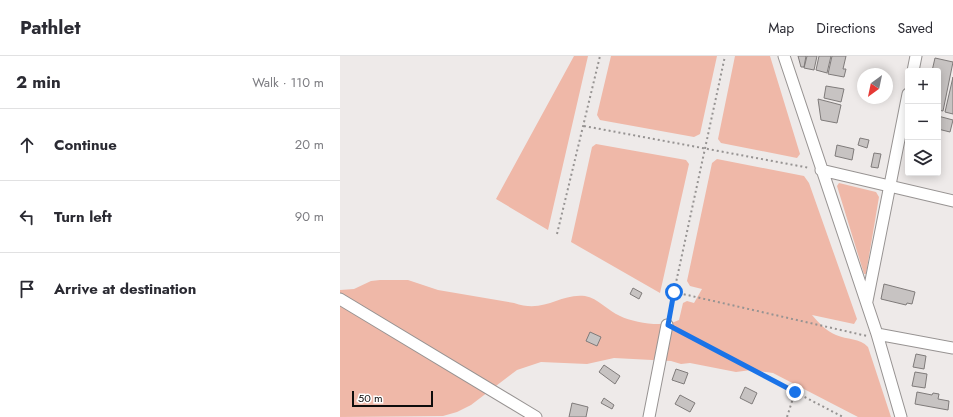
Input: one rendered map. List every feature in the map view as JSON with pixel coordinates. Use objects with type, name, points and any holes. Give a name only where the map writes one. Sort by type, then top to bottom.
[{"type":"street","points":[[784,56],[867,302],[901,417]]},
{"type":"street","points":[[914,68],[916,56]]},
{"type":"street","points":[[867,302],[906,104]]},
{"type":"street","points":[[822,170],[953,201]]},
{"type":"street","points":[[340,299],[536,417]]},
{"type":"street","points":[[649,417],[668,325]]},
{"type":"street","points":[[878,336],[953,348]]},
{"type":"path","points":[[557,234],[600,56]]},
{"type":"path","points":[[725,56],[668,325],[843,417]]},
{"type":"path","points":[[584,126],[822,170]]},
{"type":"path","points":[[674,292],[878,336]]},
{"type":"path","points":[[787,417],[795,392]]},
{"type":"shaded area","points":[[574,56],[588,56],[548,230],[496,199]]},
{"type":"shaded area","points":[[611,56],[717,56],[700,134],[694,137],[600,120],[597,115]]},
{"type":"shaded area","points":[[735,56],[770,56],[800,154],[797,158],[721,143],[718,139]]},
{"type":"shaded area","points":[[596,144],[686,160],[689,164],[660,293],[571,242],[592,147]]},
{"type":"shaded area","points":[[717,159],[804,176],[809,183],[857,319],[854,324],[812,315],[832,333],[840,337],[861,342],[868,347],[891,417],[858,417],[773,373],[751,370],[736,372],[690,363],[681,364],[671,361],[614,358],[587,364],[541,362],[517,370],[471,405],[457,412],[443,416],[340,417],[340,290],[354,289],[371,281],[408,280],[438,290],[525,306],[543,305],[567,297],[585,296],[594,299],[626,319],[650,324],[666,324],[679,320],[683,303],[687,301],[694,303],[702,289],[690,286],[687,281],[712,163]]},
{"type":"shaded area","points":[[839,183],[876,192],[879,197],[866,274],[864,274],[837,186]]},
{"type":"building","points":[[798,56],[806,56],[804,67],[801,67]]},
{"type":"building","points":[[807,56],[817,56],[814,70],[804,68]]},
{"type":"building","points":[[819,56],[831,56],[827,73],[816,70]]},
{"type":"building","points":[[832,56],[846,56],[843,69],[846,69],[844,77],[828,74]]},
{"type":"building","points":[[935,58],[953,62],[943,111],[941,111],[941,68],[933,68]]},
{"type":"building","points":[[953,77],[953,114],[945,112]]},
{"type":"building","points":[[826,86],[844,89],[841,102],[824,98]]},
{"type":"building","points":[[818,99],[841,105],[837,123],[821,120]]},
{"type":"building","points":[[941,117],[953,120],[950,132],[941,130]]},
{"type":"building","points":[[860,138],[869,140],[867,148],[858,145]]},
{"type":"building","points":[[837,145],[854,149],[852,160],[835,156]]},
{"type":"building","points":[[874,153],[881,154],[878,168],[871,167]]},
{"type":"building","points":[[884,284],[915,292],[912,304],[907,303],[906,305],[881,299]]},
{"type":"building","points":[[633,288],[642,293],[639,299],[630,294]]},
{"type":"building","points":[[590,332],[601,337],[597,346],[586,341]]},
{"type":"building","points":[[916,354],[926,356],[924,369],[913,367]]},
{"type":"building","points":[[604,365],[620,376],[615,384],[599,372]]},
{"type":"building","points":[[676,369],[688,373],[684,384],[672,380]]},
{"type":"building","points":[[915,372],[927,374],[925,388],[912,386]]},
{"type":"building","points":[[745,387],[757,393],[752,404],[740,398]]},
{"type":"building","points":[[917,392],[932,395],[933,393],[939,394],[938,399],[949,401],[948,410],[915,404]]},
{"type":"building","points":[[680,395],[695,403],[690,412],[675,404]]},
{"type":"building","points":[[604,398],[614,405],[612,409],[601,403]]},
{"type":"building","points":[[572,403],[588,407],[586,417],[569,417]]},
{"type":"route","points":[[674,292],[668,325],[795,392]]}]
